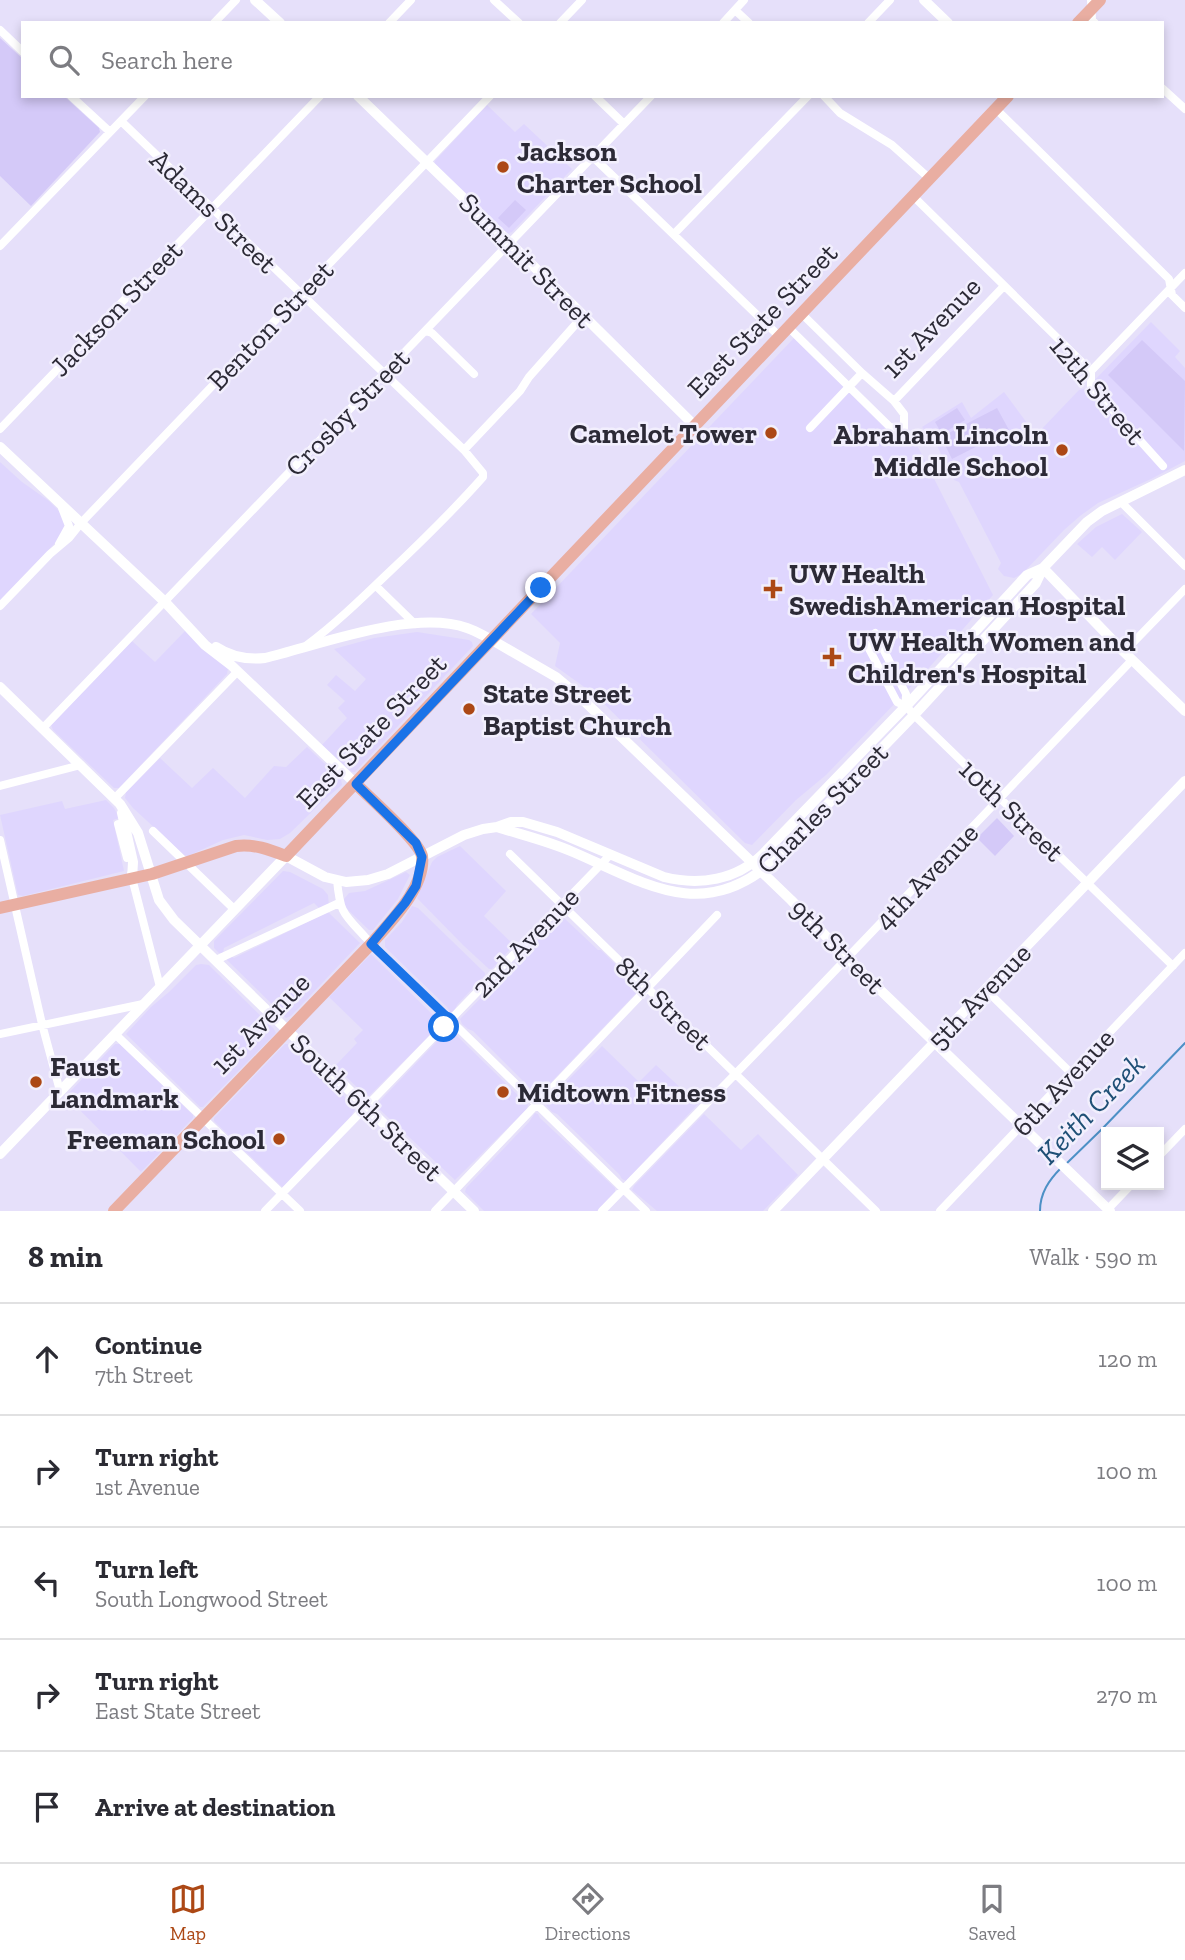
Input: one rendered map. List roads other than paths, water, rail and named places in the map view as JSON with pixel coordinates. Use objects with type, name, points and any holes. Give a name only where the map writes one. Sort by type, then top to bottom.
[{"type":"main road","points":[[1080,21],[1094,3]]},
{"type":"main road","name":"East State Street","points":[[0,1154],[356,784],[1006,98]]},
{"type":"main road","points":[[2,451],[165,602],[205,645],[356,784],[416,843],[422,857]]},
{"type":"main road","name":"Charles Street","points":[[497,827],[540,839],[667,891],[709,894],[738,885],[914,715],[1035,584],[1044,568],[1087,522],[1102,511],[1185,470]]},
{"type":"main road","points":[[1044,568],[1185,711]]},
{"type":"main road","name":"Charles Street","points":[[286,856],[325,877],[346,882],[368,880],[388,874],[464,835],[483,828],[523,822],[557,832],[682,882],[700,882],[757,868],[1027,575],[1044,568]]},
{"type":"main road","points":[[174,611],[221,651],[248,659],[265,658],[365,632],[415,624],[438,623],[466,628],[492,640]]},
{"type":"main road","name":"South 6th Street","points":[[0,687],[118,801],[138,833],[159,900],[174,920],[287,1030]]},
{"type":"main road","name":"5th Avenue","points":[[773,1211],[1185,781]]},
{"type":"main road","points":[[118,801],[132,853],[132,879]]},
{"type":"main road","points":[[0,908],[152,874],[220,851],[249,845],[261,846],[286,856]]},
{"type":"main road","name":"1st Avenue","points":[[119,1209],[371,944],[416,886],[422,857]]},
{"type":"street","points":[[216,21],[236,0]]},
{"type":"street","points":[[255,0],[278,21]]},
{"type":"street","points":[[391,21],[411,0]]},
{"type":"street","points":[[494,0],[517,21]]},
{"type":"street","points":[[562,21],[582,0]]},
{"type":"street","points":[[725,21],[744,0]]},
{"type":"street","points":[[870,21],[890,0]]},
{"type":"street","points":[[924,0],[946,21]]},
{"type":"street","points":[[1093,21],[1094,3]]},
{"type":"street","points":[[735,10],[747,21]]},
{"type":"street","points":[[0,30],[21,50]]},
{"type":"street","points":[[1164,90],[1185,109]]},
{"type":"street","points":[[73,98],[110,132]]},
{"type":"street","points":[[0,246],[143,98]]},
{"type":"street","name":"Jackson Street","points":[[0,429],[318,98]]},
{"type":"street","name":"Summit Street","points":[[360,98],[695,426]]},
{"type":"street","name":"Benton Street","points":[[0,606],[69,538],[487,98]]},
{"type":"street","points":[[597,98],[624,124]]},
{"type":"street","name":"Crosby Street","points":[[43,728],[649,98]]},
{"type":"street","points":[[674,234],[806,98]]},
{"type":"street","points":[[826,98],[840,113],[892,145],[930,180]]},
{"type":"street","points":[[996,109],[1169,279],[1172,295],[1185,308]]},
{"type":"street","name":"Adams Street","points":[[121,121],[481,468],[483,477],[376,586]]},
{"type":"street","points":[[592,156],[784,332],[816,355],[890,427],[904,428],[904,414],[894,401],[802,314]]},
{"type":"street","name":"12th Street","points":[[913,196],[1091,371],[1091,386],[1163,466]]},
{"type":"street","points":[[1091,371],[1185,273]]},
{"type":"street","name":"1st Avenue","points":[[894,401],[1004,286]]},
{"type":"street","points":[[464,450],[520,391],[529,377],[583,316]]},
{"type":"street","points":[[426,331],[432,333],[474,374]]},
{"type":"street","points":[[816,355],[830,341]]},
{"type":"street","points":[[810,428],[862,373]]},
{"type":"street","name":"Benton Street","points":[[51,554],[69,526],[59,502]]},
{"type":"street","points":[[1121,502],[1185,566]]},
{"type":"street","points":[[301,649],[376,586],[415,624]]},
{"type":"street","name":"4th Avenue","points":[[602,1211],[1000,797],[1185,589]]},
{"type":"street","points":[[875,633],[906,694],[906,706]]},
{"type":"street","name":"9th Street","points":[[492,640],[556,677],[581,698],[1109,1210]]},
{"type":"street","name":"10th Street","points":[[867,645],[897,702],[906,706],[1173,966]]},
{"type":"street","points":[[118,801],[237,672]]},
{"type":"street","points":[[0,786],[81,765]]},
{"type":"street","points":[[118,824],[159,987]]},
{"type":"street","points":[[153,831],[234,909]]},
{"type":"street","points":[[0,840],[60,1091]]},
{"type":"street","name":"8th Street","points":[[510,854],[876,1211]]},
{"type":"street","name":"2nd Avenue","points":[[265,1211],[610,855]]},
{"type":"street","points":[[337,880],[339,904],[344,914],[371,944],[646,1211]]},
{"type":"street","points":[[216,960],[339,904]]},
{"type":"street","points":[[435,1211],[717,915]]},
{"type":"street","name":"6th Avenue","points":[[940,1211],[1185,953]]},
{"type":"street","points":[[985,989],[1071,1073]]},
{"type":"street","points":[[0,1034],[143,1004]]},
{"type":"street","name":"South 6th Street","points":[[287,1030],[474,1211]]},
{"type":"street","points":[[115,1034],[300,1211]]},
{"type":"street","points":[[1164,1151],[1185,1129]]},
{"type":"street","points":[[1109,1210],[1127,1190]]},
{"type":"waterway","name":"Keith Creek","points":[[1066,1164],[1185,1043]]},
{"type":"waterway","name":"Keith Creek","points":[[1040,1211],[1046,1187],[1061,1168]]},
{"type":"place","name":"Jackson Charter School","points":[[503,167]]},
{"type":"place","name":"Camelot Tower","points":[[771,433]]},
{"type":"place","name":"Abraham Lincoln Middle School","points":[[1062,450]]},
{"type":"place","name":"UW Health SwedishAmerican Hospital","points":[[773,589]]},
{"type":"place","name":"UW Health Women and Children's Hospital","points":[[832,657]]},
{"type":"place","name":"State Street Baptist Church","points":[[469,709]]},
{"type":"place","name":"Faust Landmark","points":[[36,1082]]},
{"type":"place","name":"Midtown Fitness","points":[[503,1092]]},
{"type":"place","name":"Freeman School","points":[[279,1139]]}]
